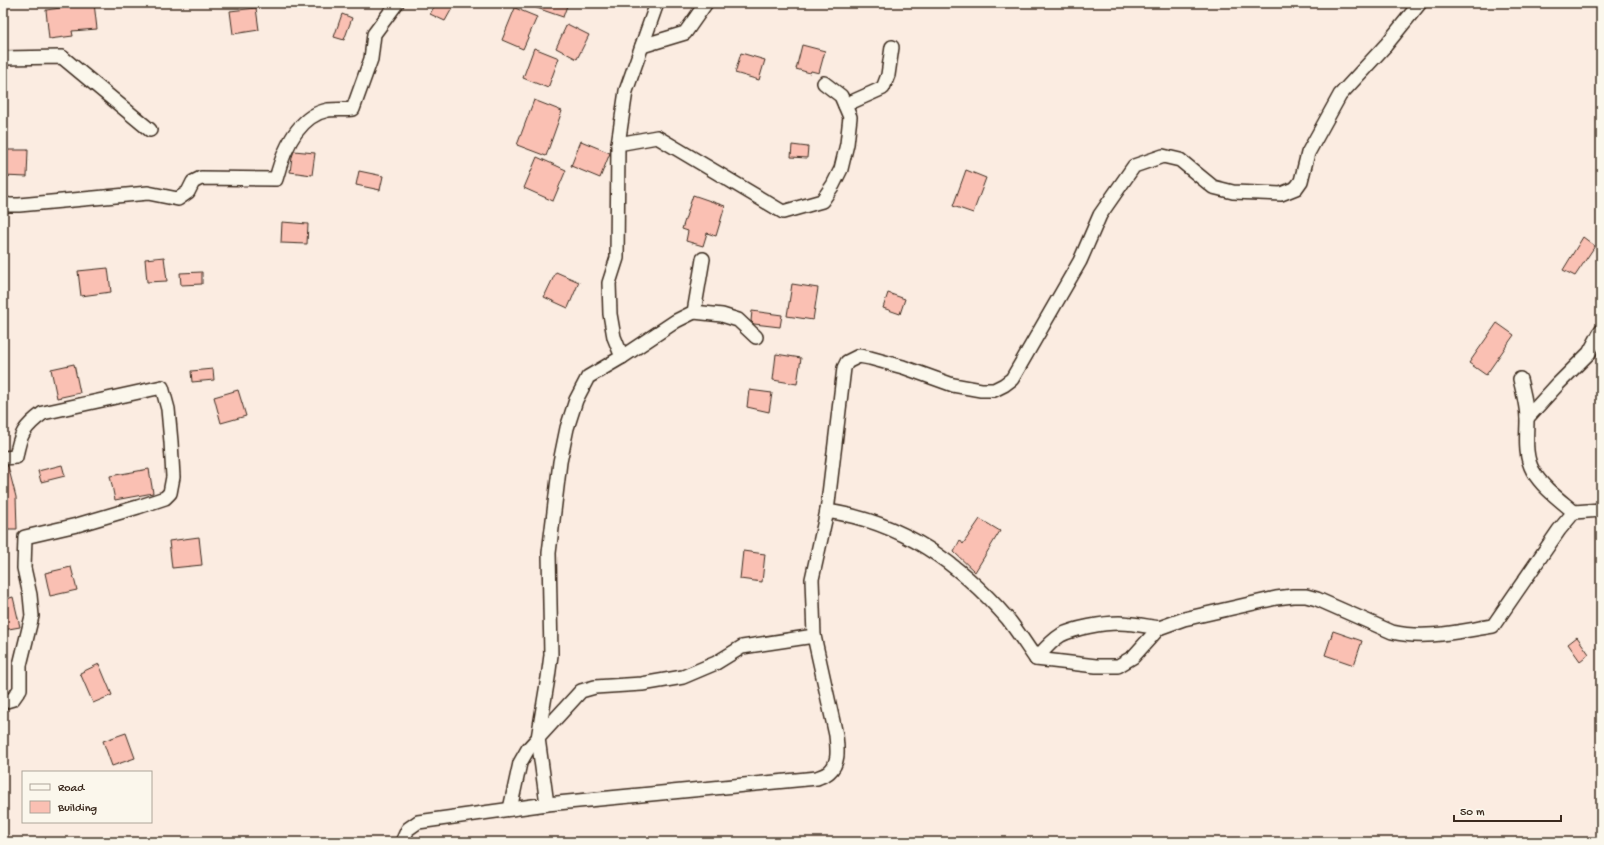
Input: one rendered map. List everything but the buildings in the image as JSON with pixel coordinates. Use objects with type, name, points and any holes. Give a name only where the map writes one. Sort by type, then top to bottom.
[{"type":"street","points":[[3,203],[9,205],[19,205],[148,193],[178,199],[188,192],[193,182],[201,178],[276,179],[280,165],[296,130],[312,116],[328,110],[353,109],[371,59],[374,34],[397,3]]},
{"type":"street","points":[[622,357],[614,337],[610,314],[609,283],[617,258],[618,144],[626,91],[657,3]]},
{"type":"street","points":[[642,46],[685,33],[706,3]]},
{"type":"street","points":[[402,842],[408,829],[418,822],[547,804],[817,778],[829,772],[836,762],[838,748],[814,636],[812,580],[827,511],[844,368],[847,362],[859,356],[903,367],[953,385],[994,390],[1004,385],[1012,379],[1067,286],[1080,261],[1100,215],[1134,166],[1163,156],[1180,160],[1213,187],[1233,192],[1281,194],[1296,188],[1301,181],[1308,153],[1340,95],[1386,45],[1420,3]]},
{"type":"street","points":[[845,105],[869,96],[883,88],[888,75],[892,48]]},
{"type":"street","points":[[3,58],[62,58],[150,130]]},
{"type":"street","points":[[618,144],[657,137],[783,212],[822,201],[833,185],[841,169],[847,144],[850,118],[841,96],[824,83]]},
{"type":"street","points":[[694,312],[703,259]]},
{"type":"street","points":[[547,804],[538,738],[551,655],[549,553],[555,492],[567,428],[576,400],[588,377],[622,357],[676,321],[694,312],[722,315],[738,320],[756,337]]},
{"type":"street","points":[[1527,418],[1589,353],[1601,331]]},
{"type":"street","points":[[1520,380],[1527,418],[1526,437],[1528,457],[1532,470],[1553,494],[1574,512],[1601,510]]},
{"type":"street","points":[[3,458],[16,457],[18,442],[24,430],[30,422],[43,413],[162,387],[168,409],[171,442],[173,477],[170,493],[165,498],[144,505],[77,525],[25,537],[24,568],[30,595],[32,616],[20,664],[20,689],[13,699],[3,702]]},
{"type":"street","points":[[827,511],[852,514],[904,535],[930,549],[981,590],[1008,620],[1036,659],[1096,666],[1118,666],[1133,657],[1159,628]]},
{"type":"street","points":[[1036,659],[1061,635],[1073,631],[1119,623],[1159,628],[1184,619],[1276,598],[1294,596],[1306,596],[1317,599],[1392,632],[1406,635],[1434,635],[1493,626],[1559,530],[1574,512]]},
{"type":"street","points":[[510,809],[520,763],[528,749],[581,691],[594,687],[642,684],[682,677],[716,663],[742,647],[814,636]]}]
